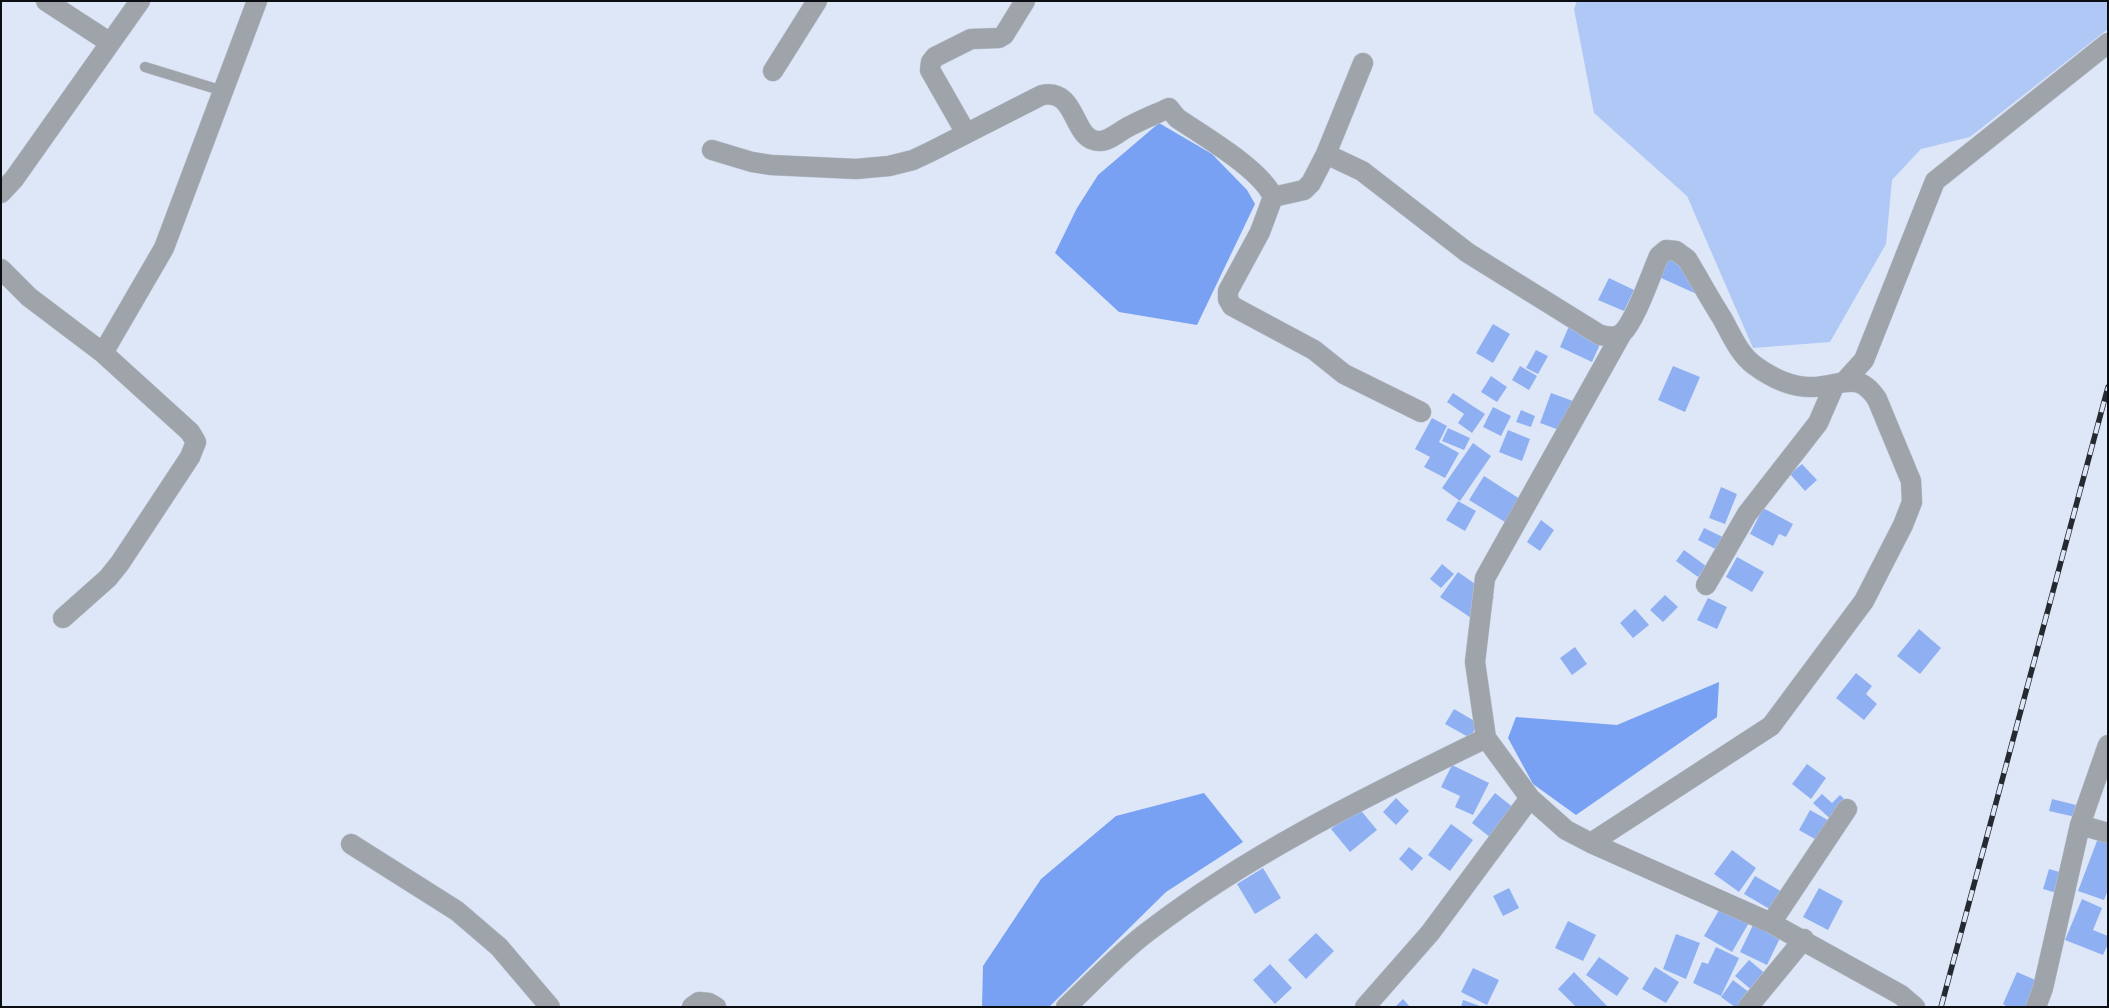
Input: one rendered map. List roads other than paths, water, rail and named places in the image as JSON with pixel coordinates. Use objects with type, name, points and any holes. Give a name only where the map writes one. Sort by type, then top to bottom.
[{"type":"street","points":[[46,1],[109,42]]},
{"type":"street","points":[[1,193],[14,179],[109,42],[140,1]]},
{"type":"street","points":[[102,352],[164,248],[257,1]]},
{"type":"street","points":[[772,71],[817,1]]},
{"type":"street","points":[[966,133],[930,70],[931,62],[935,57],[971,39],[998,38],[1004,35],[1025,1]]},
{"type":"street","points":[[1706,585],[1747,514],[1818,423],[1840,382],[1864,360],[1935,181],[2108,43]]},
{"type":"street","points":[[1273,197],[1306,189],[1326,154],[1363,63]]},
{"type":"street","points":[[712,150],[752,162],[771,165],[856,169],[879,168],[913,160],[1042,95],[1051,94],[1057,95],[1064,100],[1085,135],[1097,141],[1105,140],[1169,108],[1177,118],[1248,168],[1265,184],[1273,197]]},
{"type":"street","points":[[1326,154],[1362,171],[1468,253],[1600,335],[1613,337],[1622,333]]},
{"type":"street","points":[[1273,197],[1260,232],[1228,291],[1229,303],[1314,350],[1344,374],[1421,412]]},
{"type":"street","points":[[1591,843],[1771,726],[1864,601],[1904,525],[1912,502],[1911,481],[1877,399],[1870,388],[1860,382],[1840,382],[1811,388],[1796,386],[1768,374],[1752,364],[1740,350],[1687,259],[1676,251],[1666,250],[1659,256],[1630,322],[1622,333],[1485,578],[1475,662],[1486,738],[1530,798],[1566,830],[1591,843],[1804,939],[1901,995],[1915,1007]]},
{"type":"street","points":[[1,269],[29,297],[102,352],[190,432],[194,438],[195,447],[190,457],[120,563],[108,578],[63,618]]},
{"type":"street","points":[[1066,1007],[1149,930],[1234,871],[1337,812],[1486,738]]},
{"type":"street","points":[[2036,1007],[2043,988],[2080,825],[2108,745]]},
{"type":"street","points":[[1365,1007],[1430,933],[1530,798]]},
{"type":"street","points":[[1772,923],[1848,809]]},
{"type":"street","points":[[2080,825],[2108,833]]},
{"type":"street","points":[[351,844],[457,911],[499,947],[550,1007]]},
{"type":"street","points":[[1748,1007],[1804,939]]},
{"type":"street","points":[[692,1007],[699,1002],[709,1003],[716,1007]]},
{"type":"lane","points":[[145,67],[223,91]]},
{"type":"water","points":[[1159,123],[1212,154],[1247,190],[1255,204],[1197,325],[1119,312],[1055,253],[1077,208],[1098,175]]},
{"type":"water","points":[[1719,682],[1717,717],[1576,815],[1533,784],[1508,738],[1516,717],[1617,725]]},
{"type":"water","points":[[1204,793],[1243,842],[1166,892],[1049,1007],[982,1007],[983,966],[1041,879],[1116,816]]},
{"type":"railway","points":[[1941,1007],[2108,387]]}]
